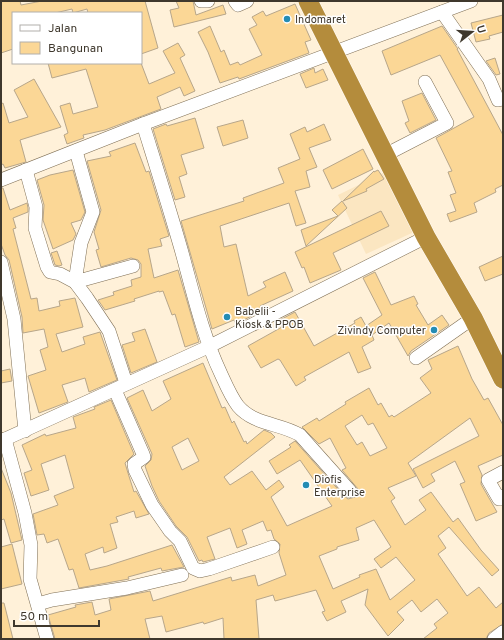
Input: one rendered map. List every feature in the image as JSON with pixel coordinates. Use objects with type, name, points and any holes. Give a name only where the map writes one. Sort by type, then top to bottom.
[{"type":"highway","points":[[308,1],[426,236],[473,318],[503,379]]},
{"type":"street","points":[[201,1],[208,1]]},
{"type":"street","points":[[236,1],[238,5],[246,1]]},
{"type":"street","points":[[1,180],[143,124],[471,1]]},
{"type":"street","points":[[442,12],[489,78],[501,103]]},
{"type":"street","points":[[385,156],[447,123],[425,82]]},
{"type":"street","points":[[143,124],[173,222],[208,347],[228,389],[238,406],[250,417],[261,422],[291,430],[300,435],[350,491]]},
{"type":"street","points":[[75,282],[81,242],[93,212],[76,151]]},
{"type":"street","points":[[26,170],[36,207],[35,228],[47,267],[50,272],[60,274],[75,282],[108,331],[126,383]]},
{"type":"street","points":[[47,639],[30,579],[31,545],[25,513],[3,440],[208,347],[426,236]]},
{"type":"street","points":[[1,262],[7,313],[25,431]]},
{"type":"street","points":[[75,282],[133,266]]},
{"type":"street","points":[[416,358],[473,318]]},
{"type":"street","points":[[115,390],[144,457],[134,464],[135,470],[152,506],[170,531],[180,541],[193,568],[200,571],[209,569],[273,547]]},
{"type":"street","points":[[503,472],[488,480],[499,499],[503,496]]},
{"type":"street","points":[[38,604],[52,600],[127,588],[182,575]]},
{"type":"street","points":[[494,639],[503,632]]},
{"type":"shaded area","points":[[385,172],[414,232],[366,254],[338,195]]},
{"type":"building","points":[[1,1],[20,1],[21,5],[42,1],[145,1],[158,48],[142,54],[142,12],[88,12],[87,9],[73,12],[72,9],[59,12],[12,12],[12,49],[1,53]]},
{"type":"building","points":[[176,1],[193,1],[196,15],[223,5],[226,14],[174,27],[170,10],[179,8]]},
{"type":"building","points":[[295,4],[311,40],[305,42],[309,53],[239,79],[238,77],[220,83],[208,52],[198,32],[210,26],[221,52],[224,50],[230,65],[238,62],[240,65],[262,55],[249,29],[257,25],[252,17],[263,11],[266,16]]},
{"type":"building","points":[[503,15],[503,32],[489,36],[490,39],[476,42],[471,23]]},
{"type":"building","points":[[442,26],[458,49],[503,135],[503,185],[495,189],[496,192],[474,203],[477,212],[450,222],[447,214],[456,211],[450,195],[456,193],[448,172],[452,171],[436,138],[474,117],[440,55],[391,75],[382,51]]},
{"type":"building","points":[[178,43],[185,55],[180,58],[195,91],[184,96],[180,87],[157,97],[161,109],[105,130],[83,135],[84,138],[67,144],[64,135],[68,133],[60,106],[70,103],[73,114],[98,107],[86,69],[52,78],[48,64],[141,64],[149,84],[175,73],[163,51]]},
{"type":"building","points":[[495,58],[500,74],[496,75],[486,61]]},
{"type":"building","points":[[314,68],[315,73],[323,69],[328,80],[306,88],[300,74]]},
{"type":"building","points":[[34,79],[61,127],[20,140],[26,162],[5,168],[3,164],[1,165],[1,104],[3,103],[9,123],[28,117],[14,90]]},
{"type":"building","points":[[422,93],[436,120],[410,133],[405,123],[409,121],[402,101]]},
{"type":"building","points":[[195,118],[204,148],[181,155],[187,174],[179,177],[185,197],[175,200],[153,129],[166,124],[167,126]]},
{"type":"building","points":[[243,120],[248,138],[223,146],[217,127]]},
{"type":"building","points":[[324,124],[331,140],[309,148],[317,167],[306,171],[310,187],[295,191],[306,223],[296,226],[289,203],[220,226],[224,247],[236,244],[248,296],[266,287],[263,282],[285,272],[293,291],[260,306],[263,310],[236,324],[234,320],[212,329],[181,221],[244,201],[243,198],[284,183],[278,168],[300,159],[290,134],[305,127],[307,132]]},
{"type":"building","points":[[135,143],[146,172],[149,171],[169,236],[160,239],[162,246],[148,249],[154,278],[178,270],[199,342],[185,347],[175,314],[172,315],[163,291],[134,299],[135,301],[105,310],[98,300],[114,295],[113,292],[132,286],[131,280],[141,277],[141,264],[138,260],[131,258],[101,267],[96,250],[99,249],[94,232],[101,210],[87,161],[111,156],[109,152]]},
{"type":"building","points":[[363,149],[373,169],[332,189],[323,170]]},
{"type":"building","points":[[73,170],[85,212],[81,220],[71,223],[76,234],[73,240],[53,249],[43,220],[44,205],[37,180],[50,175]]},
{"type":"building","points":[[378,170],[384,179],[366,189],[367,191],[343,201],[374,171]]},
{"type":"building","points":[[1,188],[3,188],[10,210],[27,203],[28,212],[13,218],[16,228],[13,229],[31,299],[37,298],[39,311],[60,306],[59,301],[75,298],[83,327],[56,334],[62,352],[85,344],[83,337],[100,332],[117,380],[89,392],[85,378],[62,385],[68,402],[39,413],[28,376],[46,370],[40,350],[48,347],[44,329],[23,333],[22,317],[9,260],[5,255],[1,244]]},
{"type":"building","points":[[342,201],[347,208],[306,246],[301,230],[338,216],[332,210]]},
{"type":"building","points":[[381,211],[389,226],[333,253],[341,270],[310,283],[304,267],[302,268],[295,252]]},
{"type":"building","points":[[57,251],[62,265],[59,266],[55,265],[51,253]]},
{"type":"building","points":[[503,256],[503,274],[485,281],[479,267]]},
{"type":"building","points":[[375,272],[391,305],[414,296],[418,304],[416,305],[428,325],[442,315],[449,325],[411,351],[408,356],[389,323],[372,335],[374,340],[362,347],[371,368],[358,373],[349,352],[304,377],[306,380],[296,386],[280,360],[278,359],[261,368],[248,346],[282,327],[278,321],[295,312],[314,346],[355,323],[354,321],[361,317],[366,326],[382,315],[363,278]]},
{"type":"building","points":[[145,329],[157,362],[131,373],[122,345],[135,341],[132,333]]},
{"type":"building","points":[[458,346],[472,379],[484,400],[488,398],[503,425],[503,455],[478,466],[482,475],[481,484],[497,512],[476,521],[460,484],[465,482],[455,461],[431,474],[435,481],[423,488],[413,469],[479,436],[470,418],[408,463],[416,476],[388,488],[395,498],[391,501],[405,525],[426,510],[419,500],[431,492],[453,522],[458,518],[481,550],[499,570],[492,576],[449,527],[438,536],[446,548],[438,554],[467,596],[479,587],[496,608],[503,602],[503,624],[489,633],[486,639],[423,639],[437,628],[434,624],[448,613],[437,599],[421,612],[412,600],[397,612],[404,620],[388,636],[365,605],[368,589],[341,601],[346,612],[327,621],[322,612],[325,611],[316,590],[275,601],[273,595],[256,600],[259,639],[224,639],[223,618],[204,624],[203,622],[166,632],[162,616],[145,619],[150,639],[55,639],[48,615],[76,607],[75,605],[92,602],[95,615],[111,610],[109,599],[150,591],[153,601],[231,577],[232,581],[255,575],[258,586],[286,575],[279,553],[280,544],[274,539],[271,530],[267,531],[263,521],[242,530],[247,544],[237,548],[230,528],[207,537],[215,559],[203,562],[202,560],[199,561],[187,537],[176,526],[159,501],[152,486],[145,466],[151,460],[152,454],[127,398],[143,390],[152,411],[171,399],[163,381],[203,363],[222,408],[225,407],[232,423],[234,421],[244,442],[246,441],[247,444],[264,430],[271,433],[275,437],[224,477],[230,485],[252,471],[266,490],[279,480],[284,487],[271,497],[287,526],[332,506],[300,460],[277,474],[269,461],[291,447],[289,445],[295,441],[344,496],[348,499],[355,497],[358,489],[342,470],[346,468],[330,438],[319,444],[302,427],[317,418],[319,421],[346,404],[345,402],[369,388],[378,405],[381,403],[389,417],[392,415],[394,417],[431,393],[420,378],[432,369],[428,360]],"holes":[[[362,415],[368,425],[373,423],[387,448],[370,456],[362,442],[357,445],[345,426]],[[188,438],[199,461],[182,470],[172,447]],[[374,520],[391,547],[374,559],[381,568],[396,557],[415,580],[390,600],[376,569],[359,575],[360,577],[333,589],[319,556],[337,549],[337,547],[359,540],[356,528]]]},
{"type":"building","points":[[10,369],[12,381],[1,383],[1,371]]},
{"type":"building","points":[[111,400],[134,454],[125,463],[134,492],[136,491],[149,514],[136,518],[134,511],[116,517],[118,522],[110,524],[117,548],[104,553],[103,547],[85,554],[90,570],[172,545],[184,567],[162,571],[161,568],[128,577],[129,579],[79,588],[73,569],[69,570],[58,539],[47,543],[44,534],[37,535],[33,514],[58,505],[54,496],[74,488],[65,455],[41,464],[49,490],[31,496],[24,473],[32,470],[22,445],[45,434],[46,436],[76,428],[73,417],[95,409],[94,407]]},
{"type":"building","points":[[1,468],[11,493],[22,540],[11,543],[4,519],[1,520]]},
{"type":"building","points":[[12,544],[22,584],[1,589],[1,547]]},
{"type":"building","points":[[1,603],[4,603],[13,639],[1,639]]},
{"type":"place","name":"Indomaret","points":[[287,19]]},
{"type":"place","name":"Babelii - Kiosk & PPOB","points":[[227,317]]},
{"type":"place","name":"Zivindy Computer","points":[[434,330]]},
{"type":"place","name":"Diofis Enterprise","points":[[306,485]]}]
